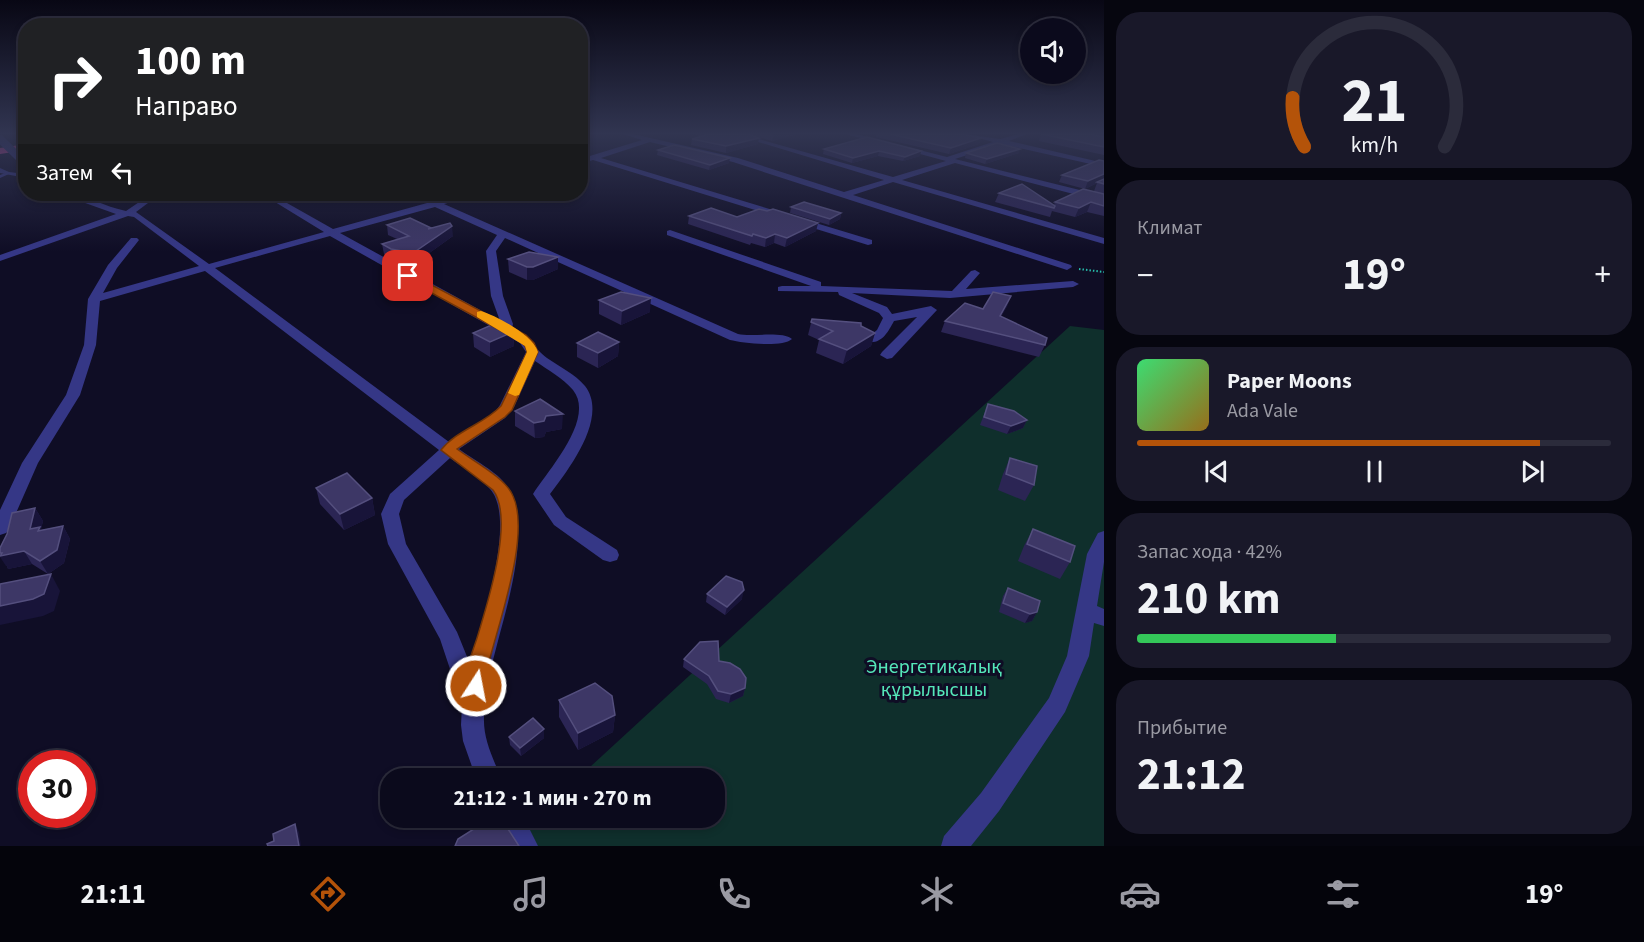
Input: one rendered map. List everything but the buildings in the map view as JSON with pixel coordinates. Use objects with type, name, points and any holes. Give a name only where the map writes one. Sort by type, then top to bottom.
[{"type":"street","points":[[644,173],[868,242]]},
{"type":"street","points":[[776,173],[1067,267]]},
{"type":"street","points":[[872,173],[1104,241]]},
{"type":"street","points":[[828,190],[884,173]]},
{"type":"street","points":[[844,195],[909,173]]},
{"type":"street","points":[[1003,173],[1104,199]]},
{"type":"street","points":[[2,174],[18,175]]},
{"type":"street","points":[[83,201],[111,211],[137,215],[498,486],[506,496],[511,519],[501,589],[478,667],[471,717],[474,742],[485,768]]},
{"type":"street","points":[[0,258],[129,213],[146,201]]},
{"type":"street","points":[[278,201],[506,328],[530,345],[532,352],[579,387],[585,398],[586,409],[577,438],[563,465],[541,494],[560,521],[610,555]]},
{"type":"street","points":[[430,201],[734,337],[747,340],[786,339]]},
{"type":"street","points":[[94,299],[443,201]]},
{"type":"street","points":[[670,233],[705,247],[830,288],[884,310],[889,318]]},
{"type":"street","points":[[503,234],[491,251],[497,296],[507,324],[506,328]]},
{"type":"street","points":[[0,529],[30,463],[73,395],[90,345],[94,299],[112,267],[134,240]]},
{"type":"street","points":[[887,355],[928,312],[975,273]]},
{"type":"street","points":[[782,290],[830,288],[952,294],[1073,284]]},
{"type":"street","points":[[889,318],[928,312]]},
{"type":"street","points":[[872,339],[882,332],[889,318]]},
{"type":"street","points":[[473,705],[450,638],[397,544],[390,514],[396,498],[448,450],[464,437],[500,415],[507,407],[532,352]]},
{"type":"street","points":[[954,846],[990,802],[1057,705],[1096,615],[1096,554],[1104,538]]},
{"type":"street","points":[[515,828],[525,846]]},
{"type":"path","points":[[1067,267],[1104,272]]},
{"type":"green space","name":"Энергетикалық құрылысшы","points":[[1070,326],[1104,330],[1104,846],[505,846],[525,828],[725,828],[725,768],[589,768]]},
{"type":"slow traffic","points":[[481,315],[506,328],[530,345],[532,352],[515,393]]},
{"type":"route","points":[[408,276],[506,328],[530,345],[532,352],[507,407],[500,415],[464,437],[448,450],[498,486],[506,496],[511,519],[501,589],[478,667],[476,686]]}]
